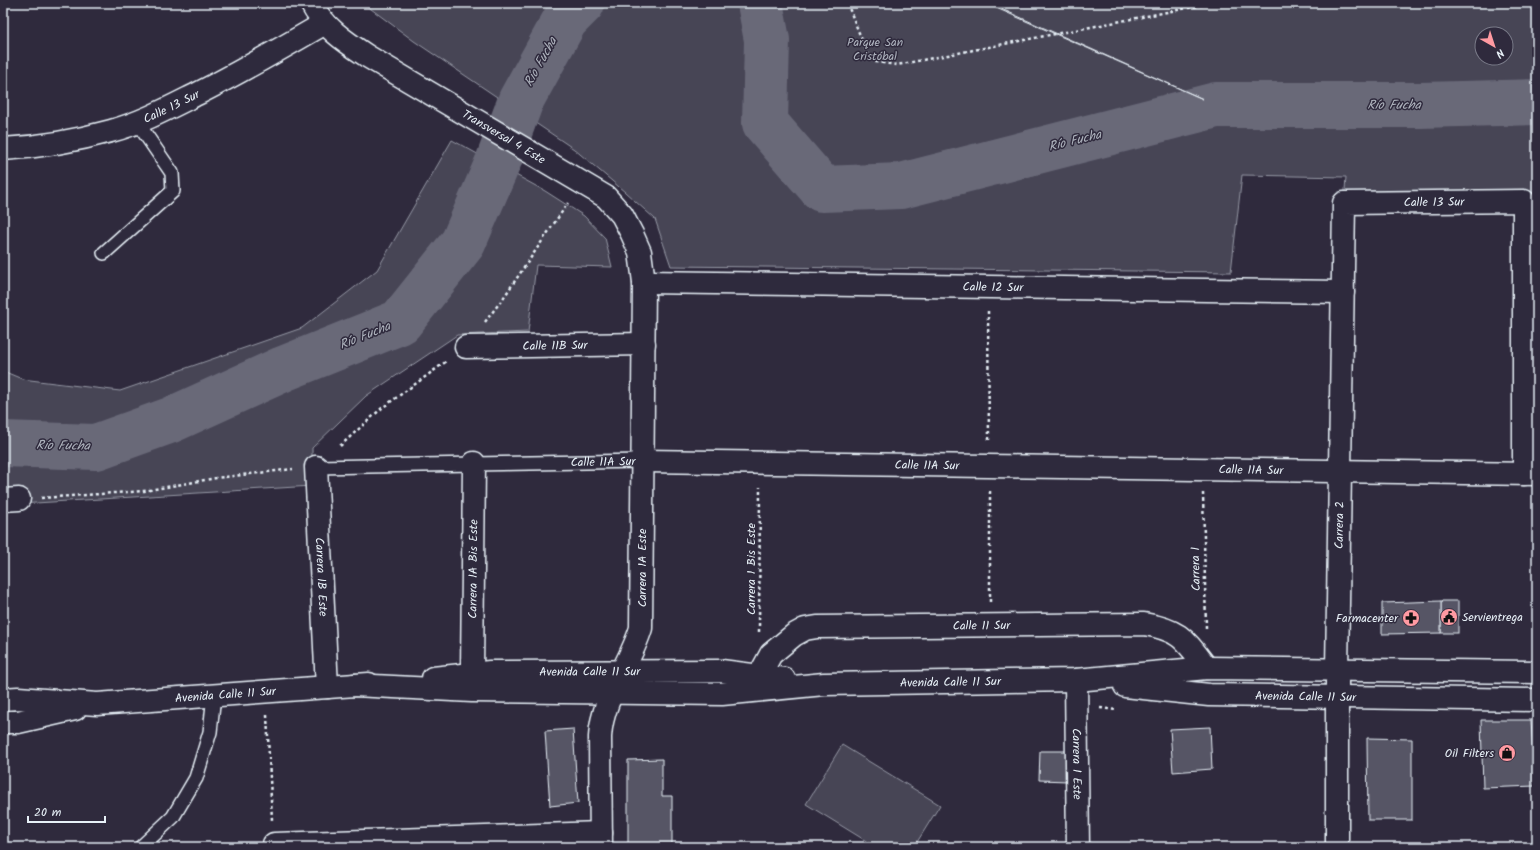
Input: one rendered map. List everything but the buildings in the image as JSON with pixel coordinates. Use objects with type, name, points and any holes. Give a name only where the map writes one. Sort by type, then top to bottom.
[{"type":"street","name":"Transversal 4 Este","points":[[311,3],[325,23],[345,41],[367,56],[606,197],[622,215],[640,252],[644,282]]},
{"type":"street","name":"Calle 13 Sur","points":[[3,149],[32,148],[67,142],[111,131],[137,122],[169,109],[240,73],[325,23]]},
{"type":"street","name":"Calle 13 Sur","points":[[1344,203],[1524,201],[1530,474]]},
{"type":"street","name":"Carrera 2","points":[[1337,847],[1337,670],[1344,203]]},
{"type":"street","name":"Calle 12 Sur","points":[[644,282],[1343,292]]},
{"type":"street","name":"Carrera 1A Este","points":[[601,840],[600,729],[612,693],[623,672],[641,628],[644,282]]},
{"type":"street","name":"Calle 11B Sur","points":[[466,347],[644,344]]},
{"type":"street","name":"Calle 11A Sur","points":[[643,461],[1530,474]]},
{"type":"street","name":"Carrera 1A Bis Este","points":[[472,674],[474,463]]},
{"type":"street","name":"Carrera 1B Este","points":[[316,467],[327,687]]},
{"type":"street","name":"Calle 11 Sur","points":[[759,676],[771,654],[794,635],[805,629],[817,627],[1144,624],[1160,627],[1183,638],[1207,668]]},
{"type":"street","name":"Avenida Calle 11 Sur","points":[[354,685],[472,691],[722,694],[824,684],[1076,680],[1207,668],[1537,672]]},
{"type":"street","name":"Avenida Calle 11 Sur","points":[[3,699],[18,698],[98,704],[354,685],[490,672],[721,671],[824,684]]},
{"type":"street","name":"Avenida Calle 11 Sur","points":[[1076,680],[1209,695],[1537,700]]},
{"type":"street","name":"Carrera 1 Este","points":[[1076,680],[1078,847]]},
{"type":"street","name":"Avenida Calle 11 Sur","points":[[3,722],[18,722],[98,704]]},
{"type":"street","points":[[274,846],[601,840]]},
{"type":"lane","points":[[104,252],[173,191],[172,173],[137,122]]},
{"type":"lane","name":"Calle 11A Sur","points":[[316,467],[643,461]]},
{"type":"lane","points":[[141,847],[173,817],[196,778],[210,732],[214,696]]},
{"type":"path","points":[[849,3],[849,8],[868,55],[876,62],[897,65],[1213,3]]},
{"type":"path","points":[[11,499],[144,491],[216,478],[316,467],[382,408],[431,374],[466,347],[509,290],[582,182]]},
{"type":"path","name":"Carrera 1 Bis Este","points":[[759,638],[761,462]]},
{"type":"path","name":"Carrera 1","points":[[1203,469],[1207,668]]},
{"type":"path","points":[[267,691],[274,846]]},
{"type":"green space","name":"Parque San Cristóbal","points":[[363,3],[1537,3],[1537,201],[1344,203],[1346,177],[1242,175],[1231,272],[671,266],[655,219],[574,149],[414,41]]},
{"type":"green space","points":[[452,140],[545,191],[584,216],[605,238],[612,267],[536,265],[528,332],[457,335],[366,396],[312,448],[312,486],[3,505],[3,371],[22,379],[120,391],[302,328],[377,270]]},
{"type":"green space","points":[[842,745],[940,805],[914,847],[876,847],[806,804]]},
{"type":"waterway","name":"Río Fucha","points":[[3,444],[96,447],[171,420],[283,369],[400,322],[463,243],[498,162],[521,100],[565,20],[582,3]]},
{"type":"waterway","name":"Río Fucha","points":[[760,3],[767,40],[765,123],[822,189],[901,186],[1216,105],[1420,105],[1537,102]]},
{"type":"place","name":"Servientrega","points":[[1449,617]]},
{"type":"place","name":"Farmacenter","points":[[1411,618]]},
{"type":"place","name":"Oil Filters","points":[[1507,753]]}]
